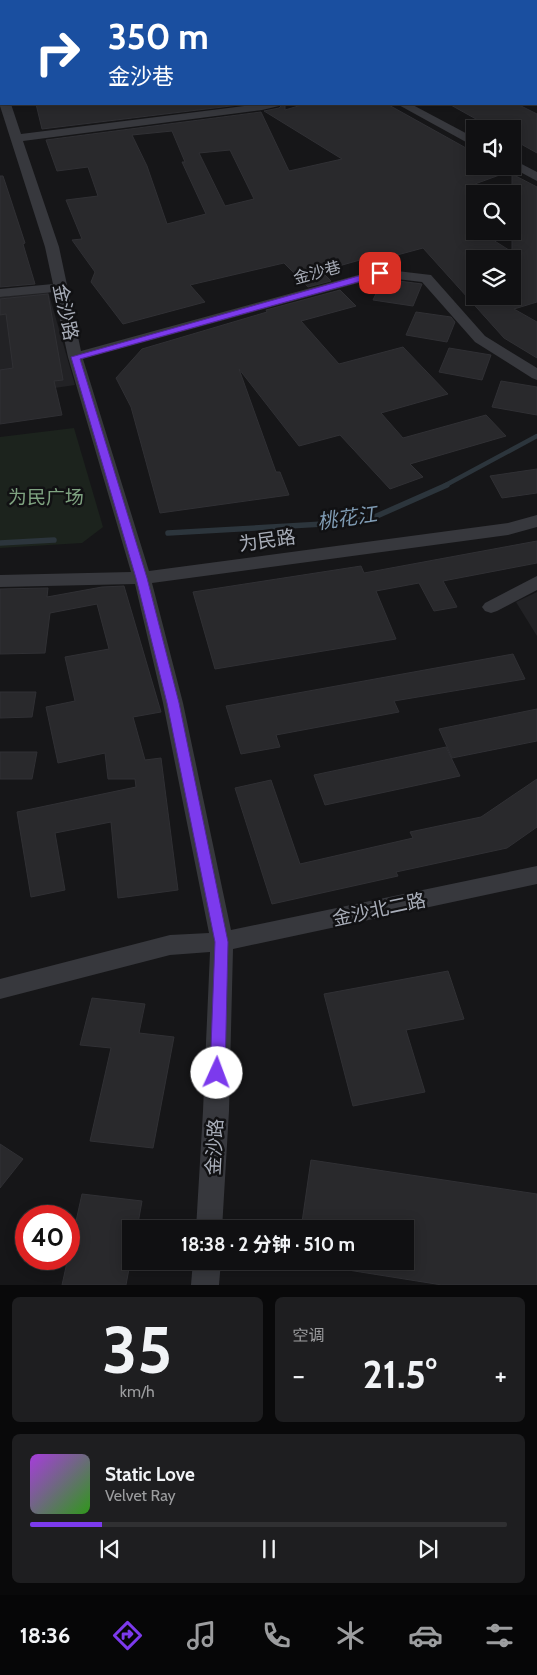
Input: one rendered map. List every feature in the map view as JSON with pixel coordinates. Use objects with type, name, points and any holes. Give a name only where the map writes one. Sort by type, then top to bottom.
[{"type":"highway","points":[[0,0],[216,0]]},
{"type":"street","name":"金沙路","points":[[5,105],[10,130],[52,247],[75,357],[142,578],[173,703],[222,942],[216,1111],[210,1220]]},
{"type":"street","points":[[10,130],[262,108],[272,105]]},
{"type":"street","points":[[405,105],[466,138]]},
{"type":"street","points":[[521,168],[537,176]]},
{"type":"street","name":"金沙巷","points":[[75,357],[380,273],[426,278],[480,339],[537,375]]},
{"type":"street","points":[[0,293],[60,287]]},
{"type":"street","name":"为民路","points":[[0,581],[142,578],[508,529],[537,521]]},
{"type":"street","points":[[491,607],[537,582]]},
{"type":"street","name":"金沙北二路","points":[[0,989],[170,945],[222,942],[537,875]]},
{"type":"street","points":[[205,1285],[206,1270]]},
{"type":"shaded area","points":[[48,291],[75,385],[0,396],[0,297]]},
{"type":"shaded area","points":[[537,592],[537,636],[516,602]]},
{"type":"green space","name":"为民广场","points":[[74,428],[103,527],[82,543],[0,548],[0,437]]},
{"type":"building","points":[[36,105],[239,105],[42,129]]},
{"type":"building","points":[[282,105],[285,105],[285,110],[302,105],[389,105],[466,148],[466,175],[499,175],[475,185],[466,185],[466,240],[493,240],[509,250],[466,250],[466,296],[423,248],[364,264],[360,260],[321,271],[331,281],[308,287],[284,263],[190,285],[205,302],[123,324],[91,282],[95,272],[72,240],[82,239],[66,200],[98,196],[88,167],[57,171],[46,140],[261,112],[289,171],[342,159],[264,111],[279,108]],"holes":[[[172,131],[185,162],[182,162],[206,214],[167,224],[147,166],[132,135]],[[230,150],[254,199],[225,206],[199,153]]]},
{"type":"building","points":[[451,105],[519,105],[537,114],[537,153],[521,144],[521,120],[478,120]]},
{"type":"building","points":[[512,175],[514,175],[537,187],[537,302],[514,309],[537,322],[537,358],[504,338],[474,305],[521,305],[521,250],[512,250],[512,240],[521,240],[521,185],[512,185]]},
{"type":"building","points":[[0,176],[3,176],[25,243],[23,244],[35,284],[0,287]]},
{"type":"building","points":[[383,279],[422,284],[413,306],[373,300]]},
{"type":"building","points":[[340,290],[356,306],[301,321],[339,364],[403,347],[448,394],[381,413],[403,438],[486,415],[506,436],[410,464],[423,477],[390,489],[340,435],[299,446],[239,369],[276,472],[280,472],[289,495],[160,513],[131,407],[116,378],[142,349],[267,312],[266,310]]},
{"type":"building","points":[[48,294],[63,380],[54,381],[62,415],[0,424],[0,370],[13,368],[6,314],[0,315],[0,299]]},
{"type":"building","points":[[416,312],[451,317],[455,322],[447,342],[406,335]]},
{"type":"building","points":[[449,348],[491,355],[482,380],[439,372]]},
{"type":"building","points":[[501,381],[537,387],[537,415],[492,407]]},
{"type":"building","points":[[537,469],[537,493],[502,498],[490,476]]},
{"type":"building","points":[[537,541],[537,563],[443,581],[457,607],[434,611],[419,583],[376,591],[396,639],[215,669],[193,592],[361,566],[364,573]]},
{"type":"building","points":[[124,586],[161,712],[133,717],[145,760],[161,758],[178,890],[118,898],[111,822],[55,833],[65,890],[31,897],[17,812],[136,787],[135,779],[108,779],[105,753],[58,763],[46,707],[75,701],[65,657],[109,649],[97,604],[50,613],[45,653],[0,654],[0,589],[48,588],[47,597],[102,587]]},
{"type":"building","points":[[513,654],[525,679],[394,701],[399,712],[276,735],[280,747],[241,754],[226,706]]},
{"type":"building","points":[[0,692],[36,692],[32,717],[0,718]]},
{"type":"building","points":[[537,709],[537,741],[452,758],[439,729]]},
{"type":"building","points":[[446,747],[460,776],[325,805],[314,775]]},
{"type":"building","points":[[0,752],[37,752],[32,779],[0,779]]},
{"type":"building","points":[[537,779],[537,827],[507,848],[396,872],[398,876],[272,904],[235,788],[271,780],[300,864],[413,838],[410,832],[481,817]]},
{"type":"building","points":[[448,971],[464,1019],[406,1030],[425,1092],[353,1106],[324,994]]},
{"type":"building","points":[[92,998],[145,1004],[139,1033],[174,1037],[153,1148],[90,1141],[111,1048],[80,1045]]},
{"type":"building","points":[[0,1144],[23,1159],[0,1188]]},
{"type":"building","points":[[311,1160],[537,1194],[537,1285],[442,1285],[348,1270],[414,1270],[414,1220],[302,1220]]},
{"type":"building","points":[[82,1194],[142,1201],[139,1220],[122,1220],[122,1270],[129,1270],[126,1285],[62,1285],[65,1270],[80,1270],[80,1205]]},
{"type":"waterway","name":"桃花江","points":[[444,486],[537,436]]},
{"type":"waterway","name":"桃花江","points":[[168,533],[323,524],[370,519],[447,485]]},
{"type":"waterway","name":"桃花江","points":[[0,543],[54,540]]},
{"type":"route","points":[[217,1073],[222,942],[173,703],[142,578],[75,357],[380,273]]}]
